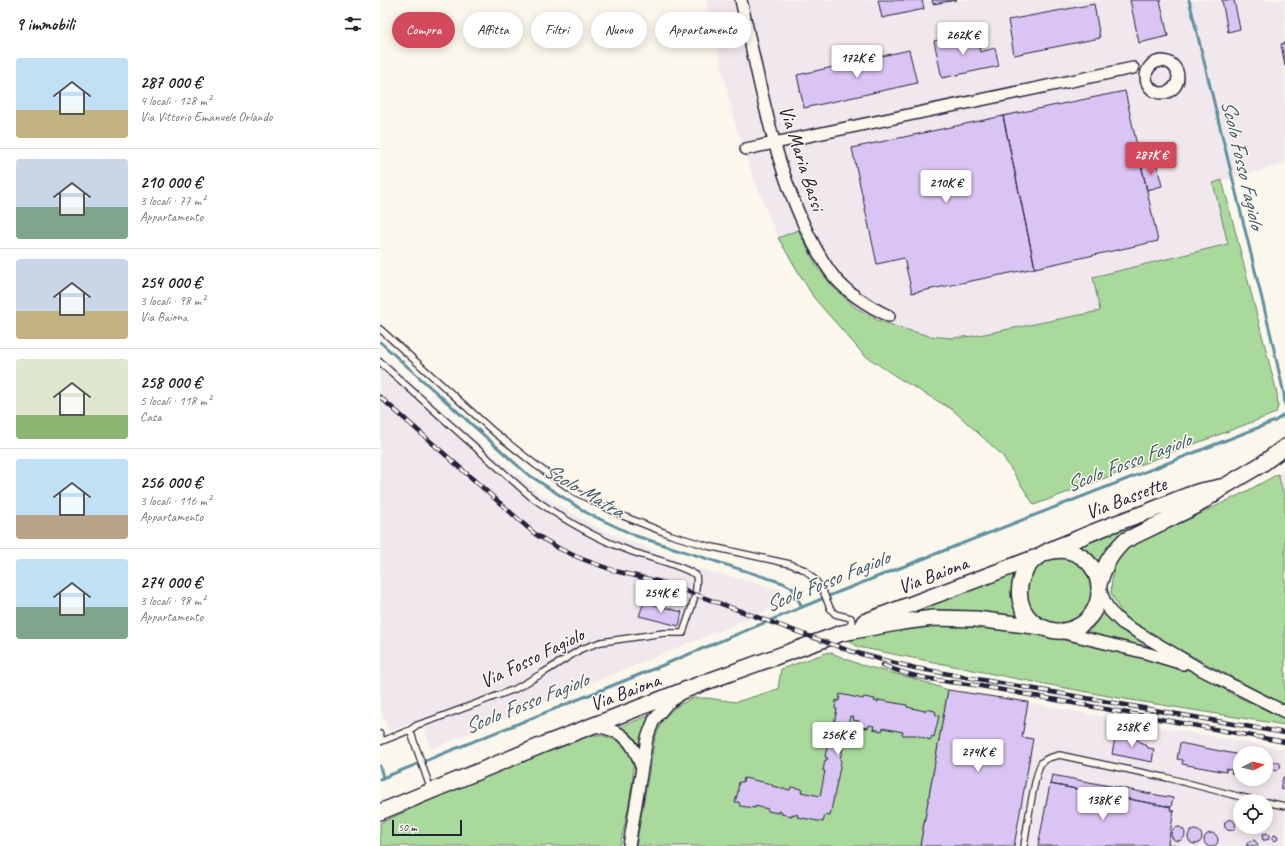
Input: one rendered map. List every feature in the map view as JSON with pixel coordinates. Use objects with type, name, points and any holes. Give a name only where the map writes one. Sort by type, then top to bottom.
[{"type":"main road","name":"Via Bassette","points":[[1099,585],[1106,564],[1115,550],[1124,541],[1196,506],[1225,486],[1262,464],[1285,447]]},
{"type":"main road","name":"Via Bassette","points":[[1041,554],[1094,532],[1200,492],[1225,486]]},
{"type":"main road","points":[[1056,550],[1068,551],[1079,555],[1088,562],[1095,572],[1099,585],[1099,599],[1095,610],[1087,620],[1077,627],[1066,630],[1048,629],[1033,621],[1026,613],[1021,603],[1019,593],[1020,582],[1024,571],[1030,563],[1041,554],[1056,550]]},
{"type":"main road","name":"Via Baiona","points":[[380,812],[429,783],[592,726],[685,690],[842,633],[868,621],[1041,554]]},
{"type":"main road","name":"Via Baiona","points":[[842,633],[933,618],[976,618],[1048,629]]},
{"type":"street","name":"Via Maria Bassi","points":[[741,0],[775,142],[797,209],[817,252],[836,278],[862,301],[889,316]]},
{"type":"street","points":[[746,149],[1133,68],[1137,66],[1156,62],[1161,61],[1166,62],[1175,68],[1178,78],[1174,87],[1165,93],[1155,92],[1151,89],[1146,80],[1149,67],[1156,62]]},
{"type":"street","points":[[1133,68],[1146,75]]},
{"type":"street","name":"Via Baiona","points":[[1099,585],[1110,611],[1122,623],[1200,669],[1285,712]]},
{"type":"street","name":"Via Baiona","points":[[1048,629],[1146,653],[1200,669]]},
{"type":"street","points":[[629,846],[647,738],[654,720],[667,704],[685,690]]},
{"type":"street","points":[[592,726],[607,728],[621,734],[630,742],[636,752],[641,769]]},
{"type":"lane","points":[[380,329],[494,432],[537,466],[575,492],[623,516],[672,535],[708,546],[790,564],[805,570],[823,591],[830,608],[835,614],[851,618],[852,623],[842,633]]},
{"type":"lane","name":"Via Fosso Fagiolo","points":[[380,362],[530,496],[589,533],[629,551],[687,570],[696,575],[697,582],[682,633],[664,633],[601,642],[582,649],[515,689],[424,722],[410,730],[381,741]]},
{"type":"lane","points":[[410,730],[429,783]]},
{"type":"lane","points":[[380,734],[381,741]]},
{"type":"lane","points":[[1024,846],[1037,774],[1041,763],[1047,758],[1059,755],[1168,778],[1233,795]]},
{"type":"lane","points":[[1273,803],[1285,806]]},
{"type":"shaded area","points":[[706,0],[1285,0],[1285,164],[1213,183],[1229,244],[1093,277],[1101,311],[974,336],[952,338],[930,336],[877,320],[855,307],[834,288],[817,267],[798,230],[778,238],[752,174],[735,123],[717,48],[751,48],[751,12],[709,12]]},
{"type":"shaded area","points":[[380,355],[472,437],[539,493],[599,529],[696,568],[779,589],[789,602],[431,749],[421,718],[389,732],[380,705]]},
{"type":"shaded area","points":[[1285,469],[1285,499],[1278,474]]},
{"type":"shaded area","points":[[948,690],[1047,706],[1267,746],[1233,746],[1233,786],[1273,786],[1273,747],[1285,749],[1285,846],[920,846]]},
{"type":"green space","points":[[1222,180],[1277,393],[1278,406],[1276,413],[1034,505],[1002,455],[953,410],[900,379],[864,355],[814,298],[778,238],[798,230],[817,267],[834,288],[855,307],[877,320],[930,336],[952,338],[974,336],[1100,311],[1093,277],[1228,244],[1213,183]]},
{"type":"green space","points":[[1278,474],[1285,499],[1285,705],[1156,637],[1124,616],[1111,593],[1115,565],[1121,555],[1132,545],[1245,492]]},
{"type":"green space","points":[[1137,525],[1119,537],[1099,565],[1073,549],[1127,528]]},
{"type":"green space","points":[[1059,558],[1076,562],[1086,569],[1090,575],[1095,594],[1079,621],[1068,625],[1056,626],[1046,621],[1033,610],[1027,587],[1033,572],[1039,566],[1048,561]]},
{"type":"green space","points":[[1021,569],[1024,618],[992,613],[947,610],[915,612],[915,610],[980,587]]},
{"type":"green space","points":[[1104,609],[1109,619],[1133,637],[1153,647],[1156,651],[1087,634],[1098,620]]},
{"type":"green space","points":[[926,624],[992,625],[1122,652],[1196,672],[1232,694],[1285,719],[1285,725],[1119,698],[1013,678],[858,647],[850,641],[862,637]]},
{"type":"green space","points":[[829,652],[861,665],[912,678],[948,690],[920,846],[636,846],[655,738],[663,719],[676,707],[692,698],[707,698],[736,702],[778,689],[781,669]]},
{"type":"green space","points":[[653,714],[642,745],[640,746],[633,736],[619,727]]},
{"type":"green space","points":[[591,735],[611,738],[622,744],[632,758],[633,776],[620,846],[380,846],[380,823],[475,780]]},
{"type":"building","points":[[878,0],[922,0],[924,9],[882,18]]},
{"type":"building","points":[[932,0],[957,0],[933,4]]},
{"type":"building","points":[[1130,0],[1160,0],[1168,36],[1139,43]]},
{"type":"building","points":[[1222,0],[1234,0],[1240,29],[1228,32]]},
{"type":"building","points":[[1094,4],[1100,38],[1014,55],[1008,20]]},
{"type":"building","points":[[976,32],[980,52],[995,48],[999,66],[942,78],[934,41]]},
{"type":"building","points":[[1285,43],[1285,66],[1281,44]]},
{"type":"building","points":[[909,50],[917,83],[804,108],[797,75]]},
{"type":"building","points":[[1125,91],[1158,241],[1035,268],[1003,116]]},
{"type":"building","points":[[1003,116],[1035,268],[912,293],[904,258],[877,264],[852,148]]},
{"type":"building","points":[[1156,162],[1162,186],[1147,190],[1141,165]]},
{"type":"building","points":[[644,602],[682,612],[679,626],[639,616]]},
{"type":"building","points":[[948,690],[1028,702],[1022,737],[1033,739],[1014,846],[920,846]]},
{"type":"building","points":[[840,694],[863,699],[864,697],[875,699],[874,701],[878,702],[878,700],[907,705],[907,707],[925,711],[926,709],[935,711],[936,715],[939,716],[934,737],[932,736],[930,740],[916,735],[902,735],[903,732],[883,728],[882,731],[873,729],[874,726],[869,725],[868,728],[860,727],[859,721],[853,720],[854,717],[850,716],[830,816],[825,815],[823,822],[797,817],[798,815],[792,814],[792,816],[781,814],[782,812],[778,811],[778,813],[768,811],[768,809],[755,806],[755,808],[740,806],[739,802],[735,802],[739,782],[743,782],[744,778],[772,784],[772,786],[790,790],[791,787],[802,789],[801,792],[820,796],[825,771],[823,771],[825,760],[828,758],[825,757],[831,728],[833,729],[837,709],[835,709],[836,700],[839,701]]},
{"type":"building","points":[[1116,733],[1135,738],[1148,748],[1154,749],[1152,762],[1112,754]]},
{"type":"building","points":[[1180,743],[1233,754],[1233,773],[1231,773],[1232,770],[1226,769],[1226,772],[1182,764],[1183,760],[1177,759]]},
{"type":"building","points":[[1274,762],[1278,762],[1280,764],[1280,768],[1278,770],[1273,769]]},
{"type":"building","points":[[1052,775],[1173,798],[1171,807],[1050,784]]},
{"type":"building","points":[[1283,777],[1285,777],[1285,790],[1280,789]]},
{"type":"building","points":[[1050,784],[1171,807],[1170,810],[1174,811],[1168,844],[1178,846],[1038,846]]},
{"type":"building","points":[[1230,819],[1232,820],[1233,830],[1230,831],[1226,829],[1224,825],[1226,821]]},
{"type":"building","points":[[1175,827],[1181,827],[1185,831],[1185,837],[1181,841],[1175,841],[1171,837],[1171,831]]},
{"type":"building","points":[[1195,830],[1200,832],[1202,837],[1200,842],[1195,844],[1190,842],[1188,837],[1190,832]]},
{"type":"building","points":[[1211,833],[1216,835],[1218,840],[1216,845],[1211,847],[1206,845],[1204,840],[1206,835]]},
{"type":"building","points":[[1263,834],[1268,834],[1269,839],[1263,840]]},
{"type":"building","points":[[1274,835],[1277,836],[1278,839],[1275,841],[1272,840]]},
{"type":"building","points":[[1254,840],[1258,846],[1246,846],[1249,841]]},
{"type":"waterway","name":"Scolo Fosso Fagiolo","points":[[1189,0],[1271,336],[1284,394],[1285,405]]},
{"type":"waterway","name":"Scolo Matra","points":[[380,342],[526,473],[587,513],[636,536],[783,583],[792,588],[802,607]]},
{"type":"waterway","name":"Scolo Fosso Fagiolo","points":[[380,779],[651,670],[836,593],[1275,421],[1285,414]]},
{"type":"waterway","points":[[380,766],[383,778]]},
{"type":"railway","points":[[380,397],[535,534],[560,549],[582,559],[615,571],[661,582],[850,651],[915,668],[1285,733]]},
{"type":"railway","points":[[883,665],[905,673],[928,678],[975,685],[1285,742]]}]
